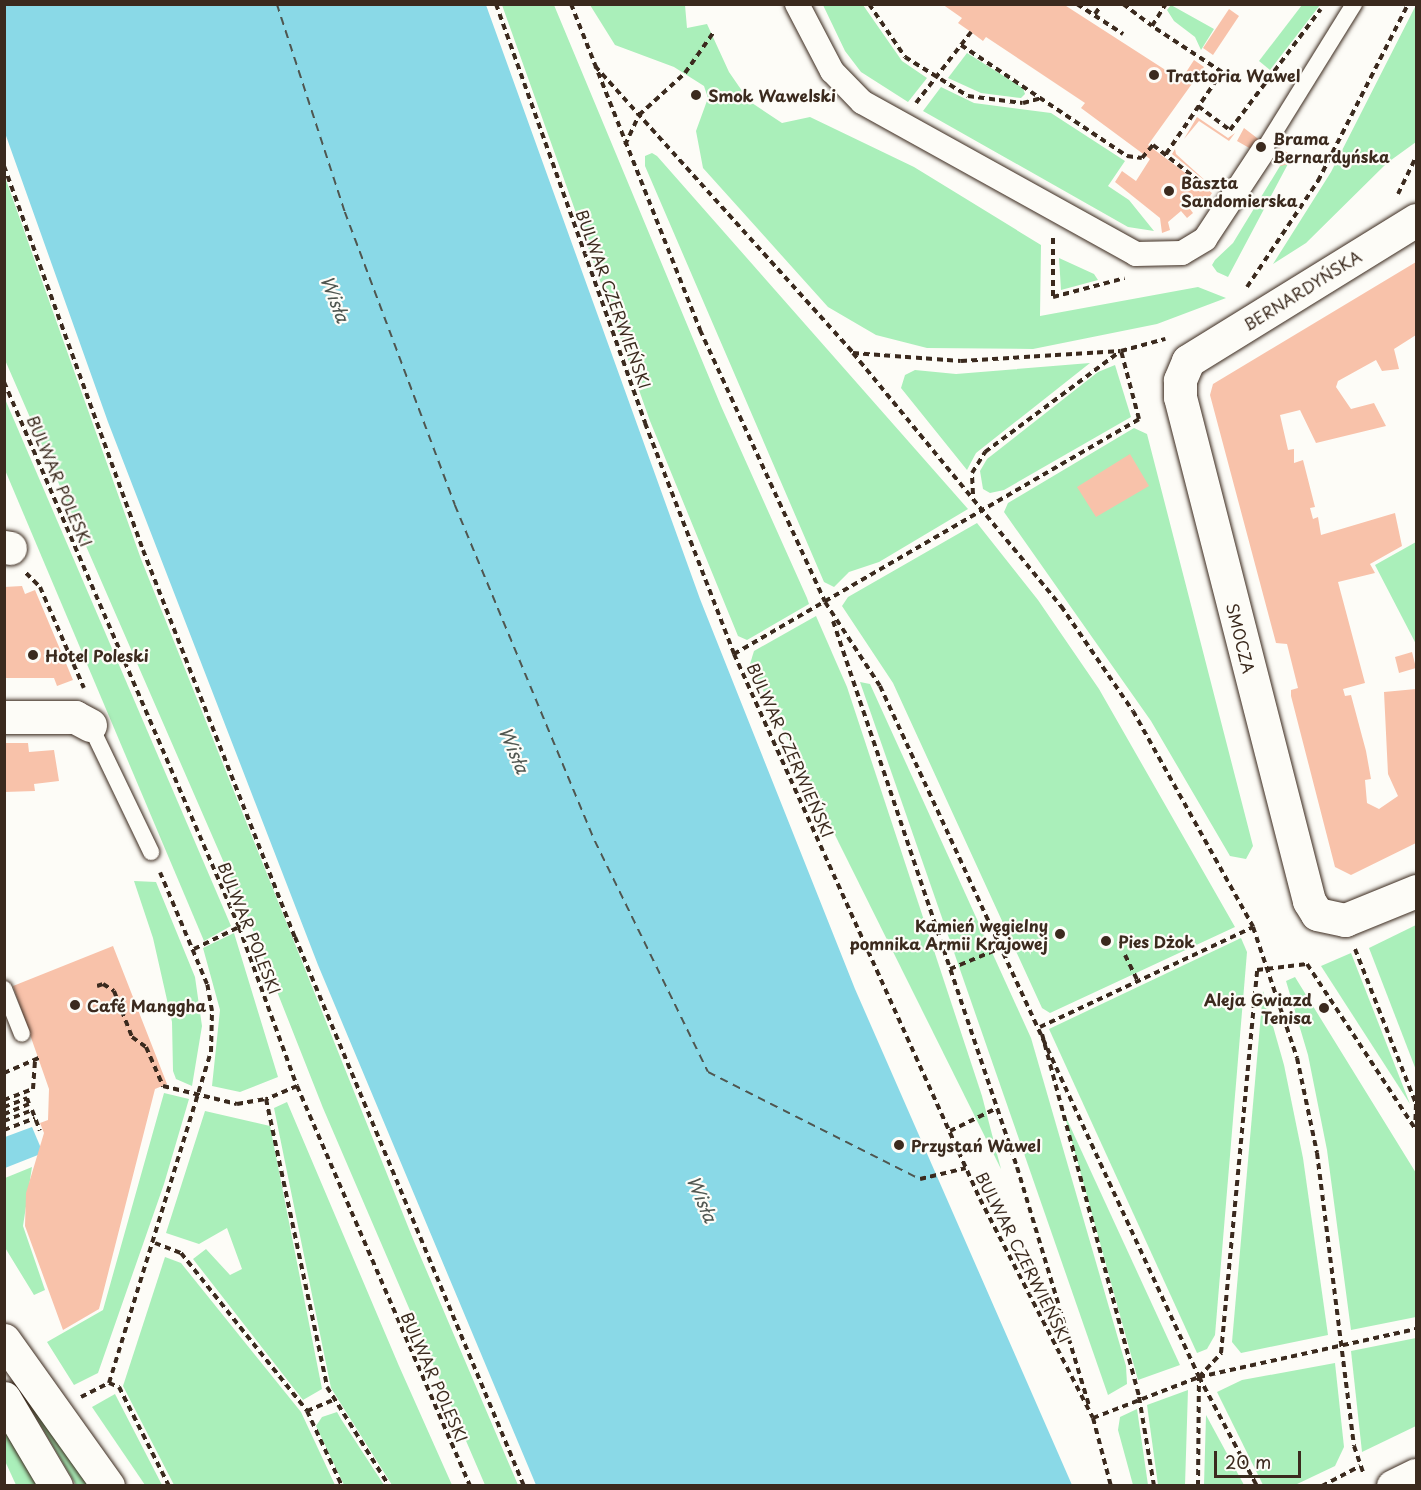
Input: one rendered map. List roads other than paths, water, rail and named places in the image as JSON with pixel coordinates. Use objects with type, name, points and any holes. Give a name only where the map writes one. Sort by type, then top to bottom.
[{"type":"street","points":[[797,4],[819,50],[846,89],[900,123],[1121,249],[1146,255],[1182,253],[1205,238],[1264,149]]},
{"type":"street","name":"BERNARDYŃSKA","points":[[1188,361],[1416,220]]},
{"type":"street","name":"SMOCZA","points":[[1188,361],[1180,380],[1180,397],[1309,901],[1317,914],[1345,920],[1416,891]]},
{"type":"street","points":[[4,717],[75,717],[89,710]]},
{"type":"street","points":[[4,1340],[108,1485]]},
{"type":"street","points":[[4,1398],[56,1485]]},
{"type":"lane","points":[[1264,149],[1354,4]]},
{"type":"lane","points":[[89,710],[151,852]]},
{"type":"lane","points":[[4,988],[22,1034]]},
{"type":"water","name":"Wisła","points":[[4,5],[486,5],[700,599],[855,989],[1072,1485],[536,1485],[318,965],[108,422],[5,133]]},
{"type":"water","points":[[32,1127],[43,1153],[5,1168],[5,1137]]},
{"type":"place","name":"Trattoria Wawel","points":[[1154,75]]},
{"type":"place","name":"Smok Wawelski","points":[[696,95]]},
{"type":"place","name":"Brama Bernardyńska","points":[[1261,147]]},
{"type":"place","name":"Baszta Sandomierska","points":[[1169,191]]},
{"type":"place","name":"Hotel Poleski","points":[[33,655]]},
{"type":"place","name":"Kamień węgielny pomnika Armii Krajowej","points":[[1060,934]]},
{"type":"place","name":"Pies Dżok","points":[[1106,941]]},
{"type":"place","name":"Café Manggha","points":[[75,1005]]},
{"type":"place","name":"Aleja Gwiazd Tenisa","points":[[1324,1008]]},
{"type":"place","name":"Przystań Wawel","points":[[899,1145]]}]
